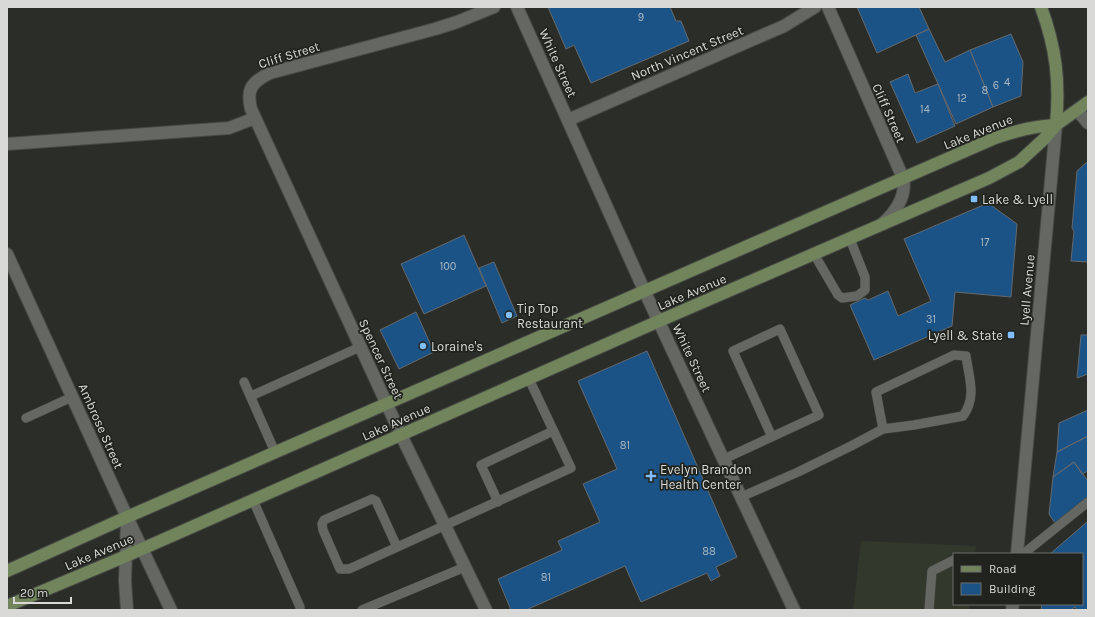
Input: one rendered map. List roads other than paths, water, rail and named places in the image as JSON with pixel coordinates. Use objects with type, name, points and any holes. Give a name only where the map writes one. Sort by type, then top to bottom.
[{"type":"main road","points":[[1041,7],[1056,62],[1058,92],[1056,125]]},
{"type":"main road","points":[[1056,125],[1088,102]]},
{"type":"main road","name":"Lake Avenue","points":[[7,572],[127,517],[644,290],[1008,133],[1037,126],[1056,125]]},
{"type":"main road","name":"Lake Avenue","points":[[7,606],[126,556],[659,321],[989,178],[1015,165],[1044,140],[1056,125]]},
{"type":"street","name":"Cliff Street","points":[[255,118],[248,100],[252,85],[259,78],[270,73],[435,29],[494,7]]},
{"type":"street","name":"White Street","points":[[518,7],[644,290],[794,610]]},
{"type":"street","name":"North Vincent Street","points":[[568,120],[784,26],[815,7]]},
{"type":"street","name":"Cliff Street","points":[[828,7],[903,178],[904,189],[900,200],[893,214],[880,226]]},
{"type":"street","points":[[1077,110],[1088,123]]},
{"type":"street","points":[[7,144],[229,128],[255,118]]},
{"type":"street","name":"Spencer Street","points":[[255,118],[386,404],[484,609]]},
{"type":"street","name":"Lyell Avenue","points":[[1017,553],[1056,125]]},
{"type":"street","name":"Ambrose Street","points":[[7,254],[171,610]]},
{"type":"street","points":[[127,517],[125,581],[127,610]]},
{"type":"lane","points":[[814,254],[838,295],[842,298],[857,296],[865,290],[865,277],[850,239]]},
{"type":"lane","points":[[724,459],[772,437],[819,415],[780,329],[733,351],[772,437]]},
{"type":"lane","points":[[251,396],[360,348]]},
{"type":"lane","points":[[742,497],[805,469],[883,429],[963,416],[968,409],[972,389],[966,356],[954,355],[876,392],[883,429]]},
{"type":"lane","points":[[397,547],[376,500],[372,499],[324,520],[322,524],[323,530],[340,569],[349,569],[571,468],[529,379]]},
{"type":"lane","points":[[244,382],[275,452]]},
{"type":"lane","points":[[26,418],[72,397]]},
{"type":"lane","points":[[498,502],[481,465],[553,431]]},
{"type":"lane","points":[[253,500],[300,608]]},
{"type":"lane","points":[[1023,553],[1088,502]]},
{"type":"lane","points":[[929,610],[932,571],[953,560]]},
{"type":"lane","points":[[362,610],[465,567]]},
{"type":"place","name":"Lake & Lyell","points":[[974,199]]},
{"type":"place","name":"Tip Top Restaurant","points":[[509,315]]},
{"type":"place","name":"Lyell & State","points":[[1011,335]]},
{"type":"place","name":"Loraine's","points":[[423,346]]},
{"type":"place","name":"Evelyn Brandon Health Center","points":[[651,476]]}]
